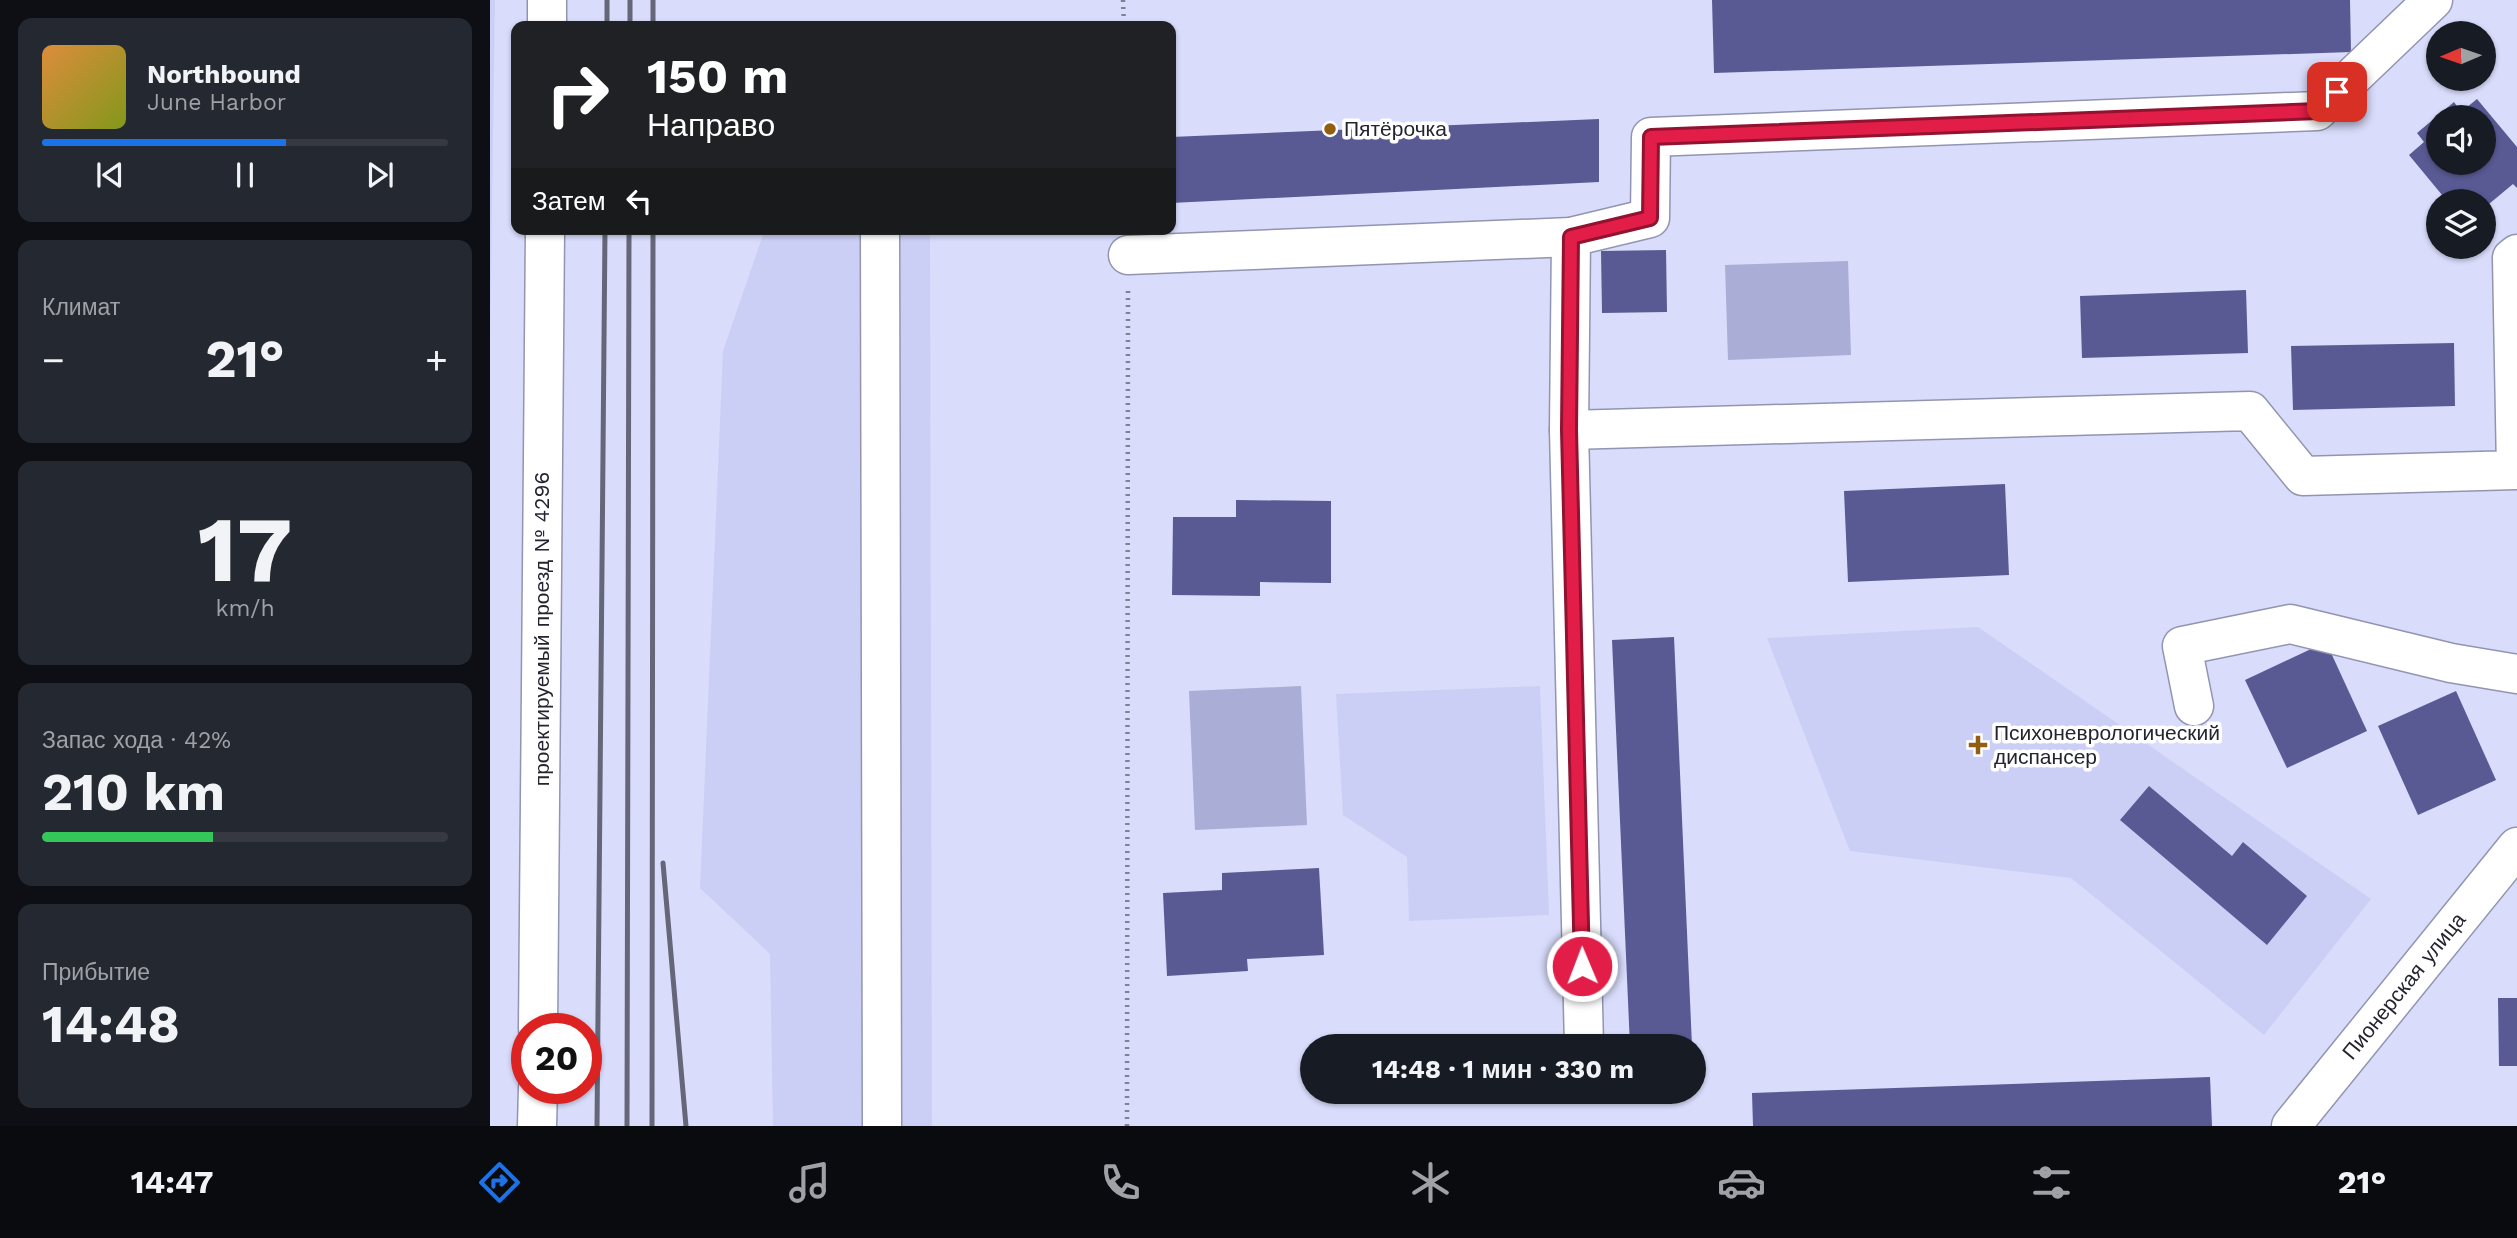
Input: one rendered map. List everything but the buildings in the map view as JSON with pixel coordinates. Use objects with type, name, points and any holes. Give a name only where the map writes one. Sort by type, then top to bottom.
[{"type":"street","points":[[547,0],[547,21]]},
{"type":"street","points":[[1128,255],[1571,237],[1650,218],[1651,137],[2318,111],[2433,0]]},
{"type":"street","name":"проектируемый проезд № 4296","points":[[538,1013],[545,235]]},
{"type":"street","points":[[880,235],[883,1126]]},
{"type":"street","points":[[1571,237],[1569,430],[1584,1034]]},
{"type":"street","points":[[1569,430],[2250,411],[2303,476],[2516,470],[2512,258],[2517,254]]},
{"type":"street","points":[[2194,706],[2182,646],[2290,624],[2451,663],[2517,674]]},
{"type":"street","name":"Пионерская улица","points":[[2291,1126],[2517,847]]},
{"type":"street","points":[[537,1126],[538,1104]]},
{"type":"path","points":[[1123,0],[1124,21]]},
{"type":"path","points":[[1127,1126],[1128,255]]},
{"type":"shaded area","points":[[490,0],[495,0],[490,341]]},
{"type":"shaded area","points":[[763,235],[930,235],[932,1126],[773,1126],[770,954],[700,888],[723,351]]},
{"type":"shaded area","points":[[1848,261],[1851,355],[1728,360],[1725,265]]},
{"type":"shaded area","name":"Психоневрологический диспансер","points":[[1978,627],[2371,899],[2264,1035],[2071,878],[1850,851],[1767,638]]},
{"type":"shaded area","points":[[1301,686],[1307,825],[1195,830],[1189,691]]},
{"type":"shaded area","points":[[1540,686],[1549,915],[1409,921],[1407,857],[1343,815],[1336,694]]},
{"type":"railway","points":[[607,0],[607,21]]},
{"type":"railway","points":[[630,0],[630,21]]},
{"type":"railway","points":[[653,0],[653,21]]},
{"type":"railway","points":[[597,1126],[605,235]]},
{"type":"railway","points":[[627,1126],[629,235]]},
{"type":"railway","points":[[652,1126],[653,235]]},
{"type":"railway","points":[[663,863],[686,1126]]},
{"type":"place","name":"Пятёрочка","points":[[1330,129]]},
{"type":"place","name":"Психоневрологический диспансер","points":[[1978,745]]},
{"type":"route","points":[[1582,966],[1569,430],[1571,237],[1650,218],[1651,137],[2318,111],[2337,92]]}]
